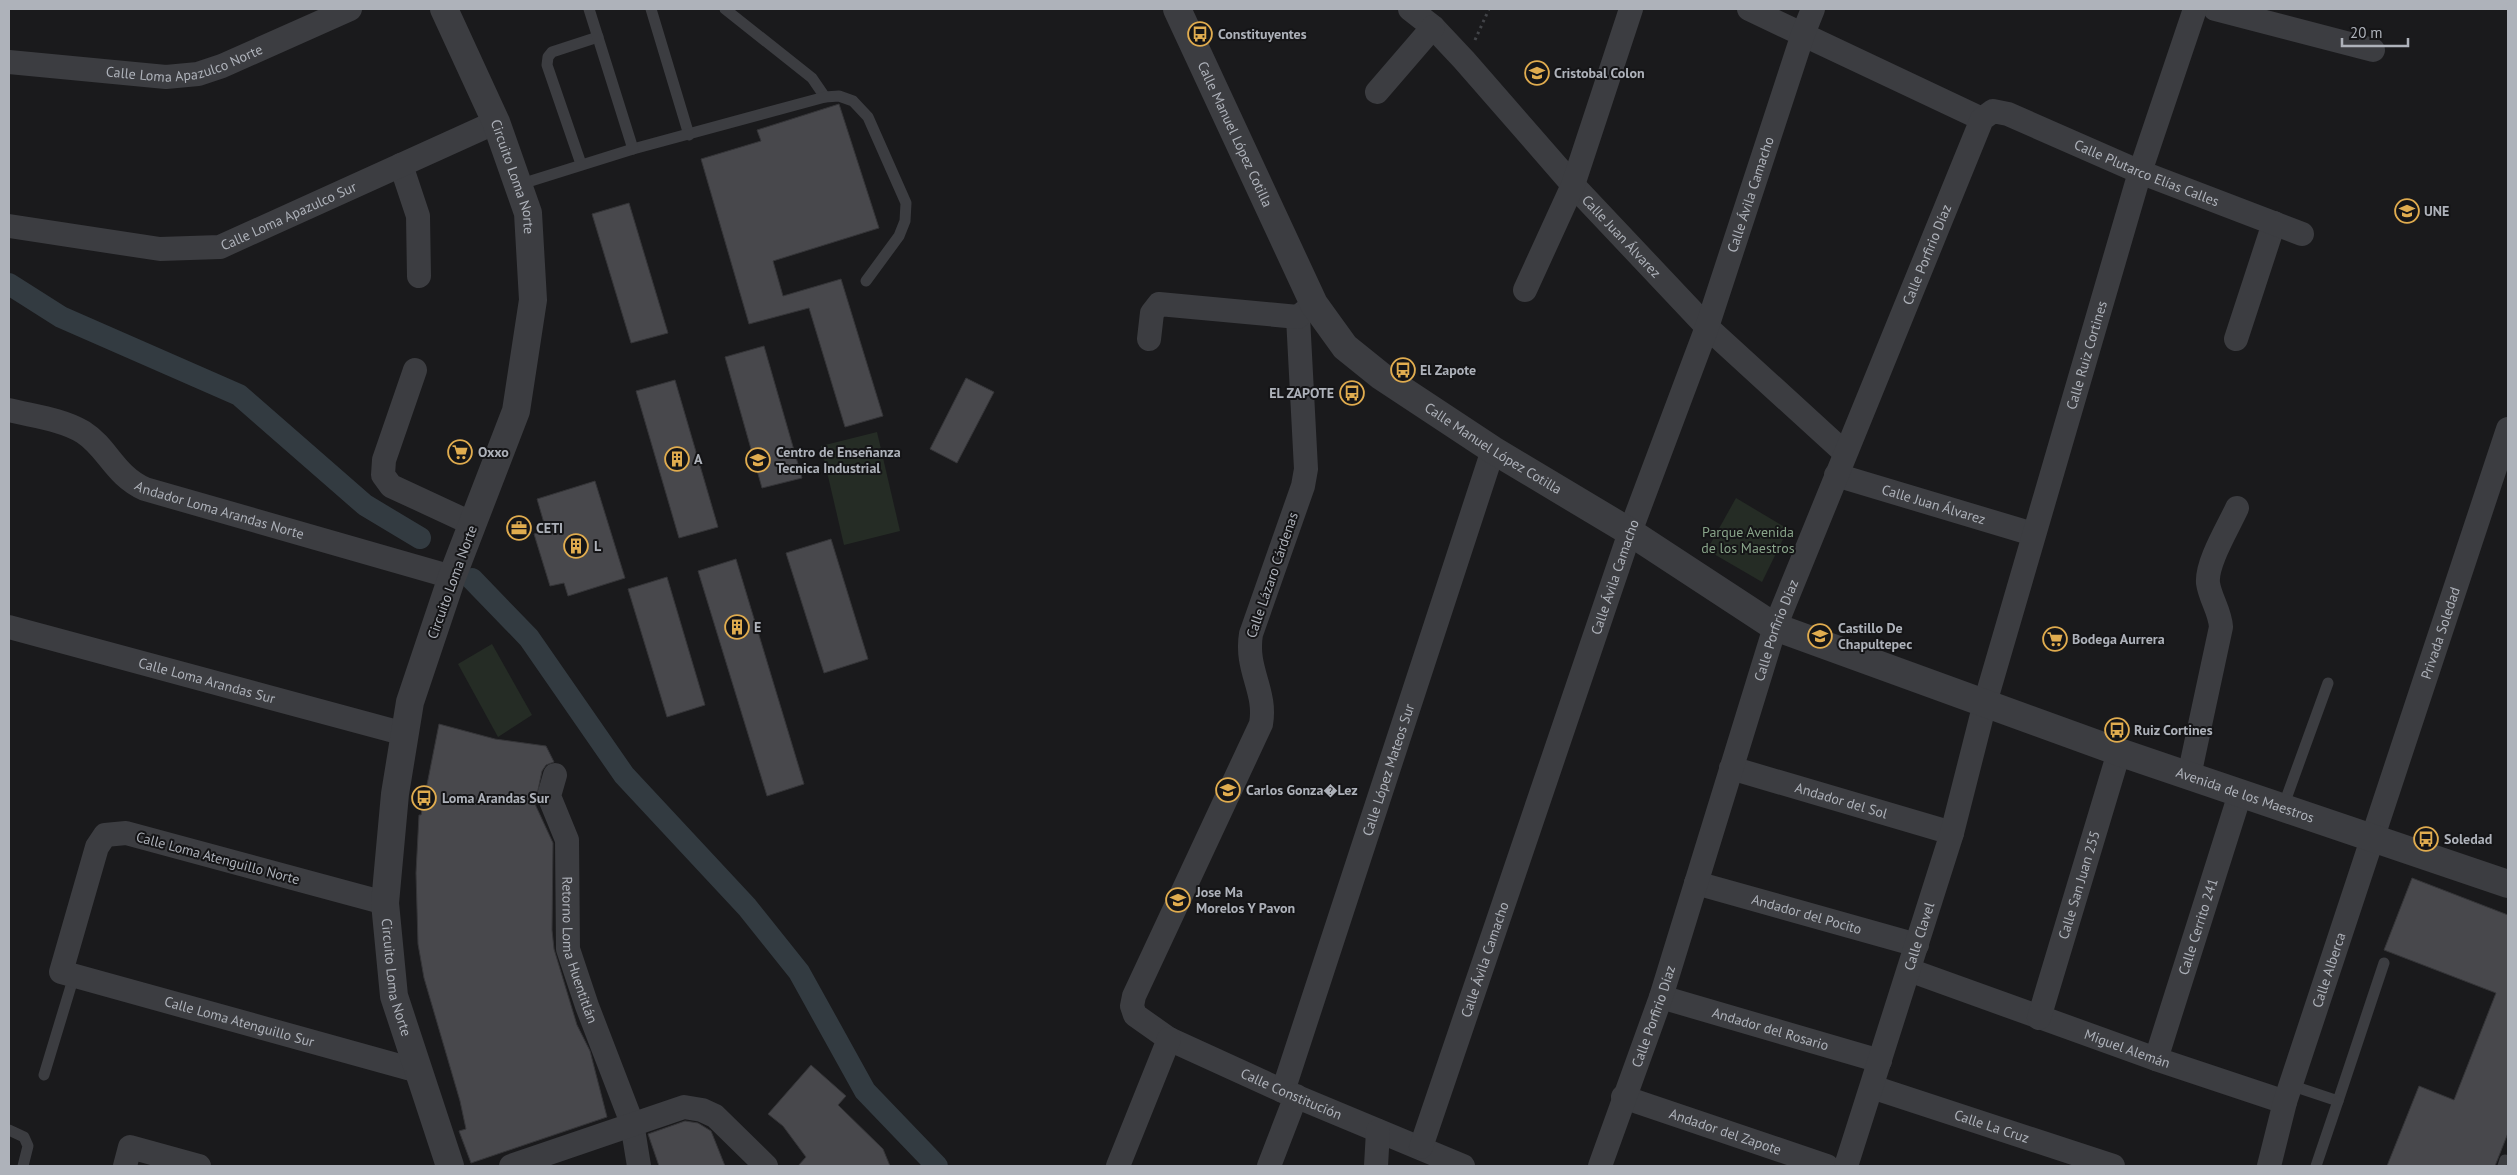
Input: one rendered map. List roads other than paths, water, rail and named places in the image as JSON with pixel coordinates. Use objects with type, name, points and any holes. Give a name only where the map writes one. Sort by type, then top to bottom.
[{"type":"street","name":"Calle Loma Apazulco Norte","points":[[9,62],[166,77],[198,74],[222,66],[350,9]]},
{"type":"street","name":"Circuito Loma Norte","points":[[444,9],[496,122],[528,213],[533,300],[516,411],[452,577],[410,702],[395,794],[385,903],[394,996],[450,1166]]},
{"type":"street","name":"Calle Manuel López Cotilla","points":[[1177,9],[1306,310],[1345,346],[1380,376],[1493,450],[1630,532],[1774,628],[1984,703]]},
{"type":"street","name":"Calle Juan Álvarez","points":[[1410,9],[1433,27],[1464,60],[1573,185],[1707,327],[1845,453]]},
{"type":"street","points":[[1525,290],[1573,185],[1631,9]]},
{"type":"street","name":"Calle Plutarco Elías Calles","points":[[1750,9],[1988,115],[2008,114],[2140,172],[2302,234]]},
{"type":"street","name":"Calle Ávila Camacho","points":[[1421,1147],[1630,532],[1707,327],[1803,34],[1813,9]]},
{"type":"street","name":"Calle Ruiz Cortines","points":[[1984,703],[2140,172],[2195,9]]},
{"type":"street","points":[[2215,9],[2373,50]]},
{"type":"street","points":[[1377,92],[1433,27]]},
{"type":"street","name":"Calle Porfirio Díaz","points":[[1600,1166],[1661,997],[1774,628],[1845,453],[1988,115]]},
{"type":"street","name":"Calle Loma Apazulco Sur","points":[[9,226],[160,249],[220,247],[496,122]]},
{"type":"street","points":[[401,166],[418,216],[419,276]]},
{"type":"street","points":[[2236,339],[2274,223]]},
{"type":"street","points":[[1148,339],[1152,312],[1159,304],[1306,310]]},
{"type":"street","name":"Calle Lázaro Cárdenas","points":[[1132,1006],[1134,996],[1261,724],[1263,711],[1248,649],[1251,634],[1303,486],[1306,469],[1306,310]]},
{"type":"street","points":[[415,370],[384,460],[383,475],[391,486],[473,524]]},
{"type":"street","name":"Andador Loma Arandas Norte","points":[[9,410],[70,425],[84,432],[130,482],[145,489],[452,577]]},
{"type":"street","name":"Privada Soledad","points":[[2373,838],[2508,429]]},
{"type":"street","name":"Calle López Mateos Sur","points":[[1269,1166],[1289,1093],[1493,450]]},
{"type":"street","name":"Calle Juan Álvarez","points":[[1836,475],[2034,534]]},
{"type":"street","points":[[2189,776],[2221,627],[2220,614],[2208,584],[2208,572],[2237,508]]},
{"type":"street","name":"Calle Loma Arandas Sur","points":[[9,627],[405,734]]},
{"type":"street","name":"Avenida de los Maestros","points":[[1984,703],[2240,794],[2508,884]]},
{"type":"street","name":"Calle Clavel","points":[[1846,1166],[1952,833],[1984,703]]},
{"type":"street","name":"Calle San Juan 255","points":[[2039,1018],[2119,752]]},
{"type":"street","name":"Andador del Sol","points":[[1731,768],[1952,833]]},
{"type":"street","name":"Retorno Loma Huentitlán","points":[[555,775],[549,796],[568,840],[568,949],[587,1006],[632,1123],[639,1166]]},
{"type":"street","name":"Calle Cerrito 241","points":[[2156,1059],[2240,794]]},
{"type":"street","name":"Calle Loma Atenguillo Norte","points":[[67,974],[97,847],[105,835],[126,833],[385,903]]},
{"type":"street","name":"Calle Alberca","points":[[2288,1094],[2373,838]]},
{"type":"street","name":"Andador del Pocito","points":[[1696,883],[1917,945]]},
{"type":"street","name":"Miguel Alemán","points":[[1909,970],[2156,1059],[2288,1094]]},
{"type":"street","name":"Calle Loma Atenguillo Sur","points":[[67,974],[418,1071]]},
{"type":"street","name":"Andador del Rosario","points":[[1661,997],[1880,1062]]},
{"type":"street","name":"Calle Constitución","points":[[1132,1006],[1135,1015],[1169,1039],[1289,1093],[1463,1166]]},
{"type":"street","points":[[1118,1166],[1169,1039]]},
{"type":"street","name":"Calle La Cruz","points":[[1872,1087],[2113,1166]]},
{"type":"street","points":[[2270,1166],[2288,1094]]},
{"type":"street","name":"Andador del Zapote","points":[[1624,1096],[1827,1166]]},
{"type":"street","points":[[511,1166],[632,1123],[684,1107],[702,1110],[715,1116],[766,1166]]},
{"type":"street","points":[[1376,1166],[1378,1131]]},
{"type":"street","points":[[127,1157],[199,1166]]},
{"type":"lane","points":[[589,9],[633,149]]},
{"type":"lane","points":[[651,9],[689,135]]},
{"type":"lane","points":[[725,9],[812,78],[825,97]]},
{"type":"lane","points":[[581,164],[547,65],[548,57],[552,52],[598,37]]},
{"type":"lane","points":[[518,184],[633,149],[825,97],[839,96],[853,101],[868,117],[906,203],[906,221],[899,236],[866,281]]},
{"type":"lane","points":[[2283,807],[2328,683]]},
{"type":"lane","points":[[2316,1166],[2384,964]]},
{"type":"lane","points":[[44,1075],[67,974]]},
{"type":"lane","points":[[2288,1094],[2338,1101]]},
{"type":"lane","points":[[9,1130],[24,1137],[28,1146],[23,1166]]},
{"type":"waterway","points":[[9,284],[61,317],[239,395],[365,505],[420,538]]},
{"type":"waterway","points":[[472,579],[529,638],[624,775],[747,907],[799,972],[865,1091],[937,1166]]},
{"type":"place","name":"Constituyentes","points":[[1200,34]]},
{"type":"place","name":"Cristobal Colon","points":[[1537,73]]},
{"type":"place","name":"UNE","points":[[2407,211]]},
{"type":"place","name":"El Zapote","points":[[1403,370]]},
{"type":"place","name":"EL ZAPOTE","points":[[1352,393]]},
{"type":"place","name":"Oxxo","points":[[460,452]]},
{"type":"place","name":"A","points":[[677,459]]},
{"type":"place","name":"Centro de Enseñanza Tecnica Industrial","points":[[758,460]]},
{"type":"place","name":"CETI","points":[[519,528]]},
{"type":"place","name":"L","points":[[576,546]]},
{"type":"place","name":"E","points":[[737,627]]},
{"type":"place","name":"Castillo De Chapultepec","points":[[1820,636]]},
{"type":"place","name":"Bodega Aurrera","points":[[2055,639]]},
{"type":"place","name":"Ruiz Cortines","points":[[2117,730]]},
{"type":"place","name":"Carlos Gonza�Lez","points":[[1228,790]]},
{"type":"place","name":"Loma Arandas Sur","points":[[424,798]]},
{"type":"place","name":"Soledad","points":[[2426,839]]},
{"type":"place","name":"Jose Ma Morelos Y Pavon","points":[[1178,900]]},
{"type":"park label","name":"Parque Avenida de los Maestros","points":[[1748,540]]}]
